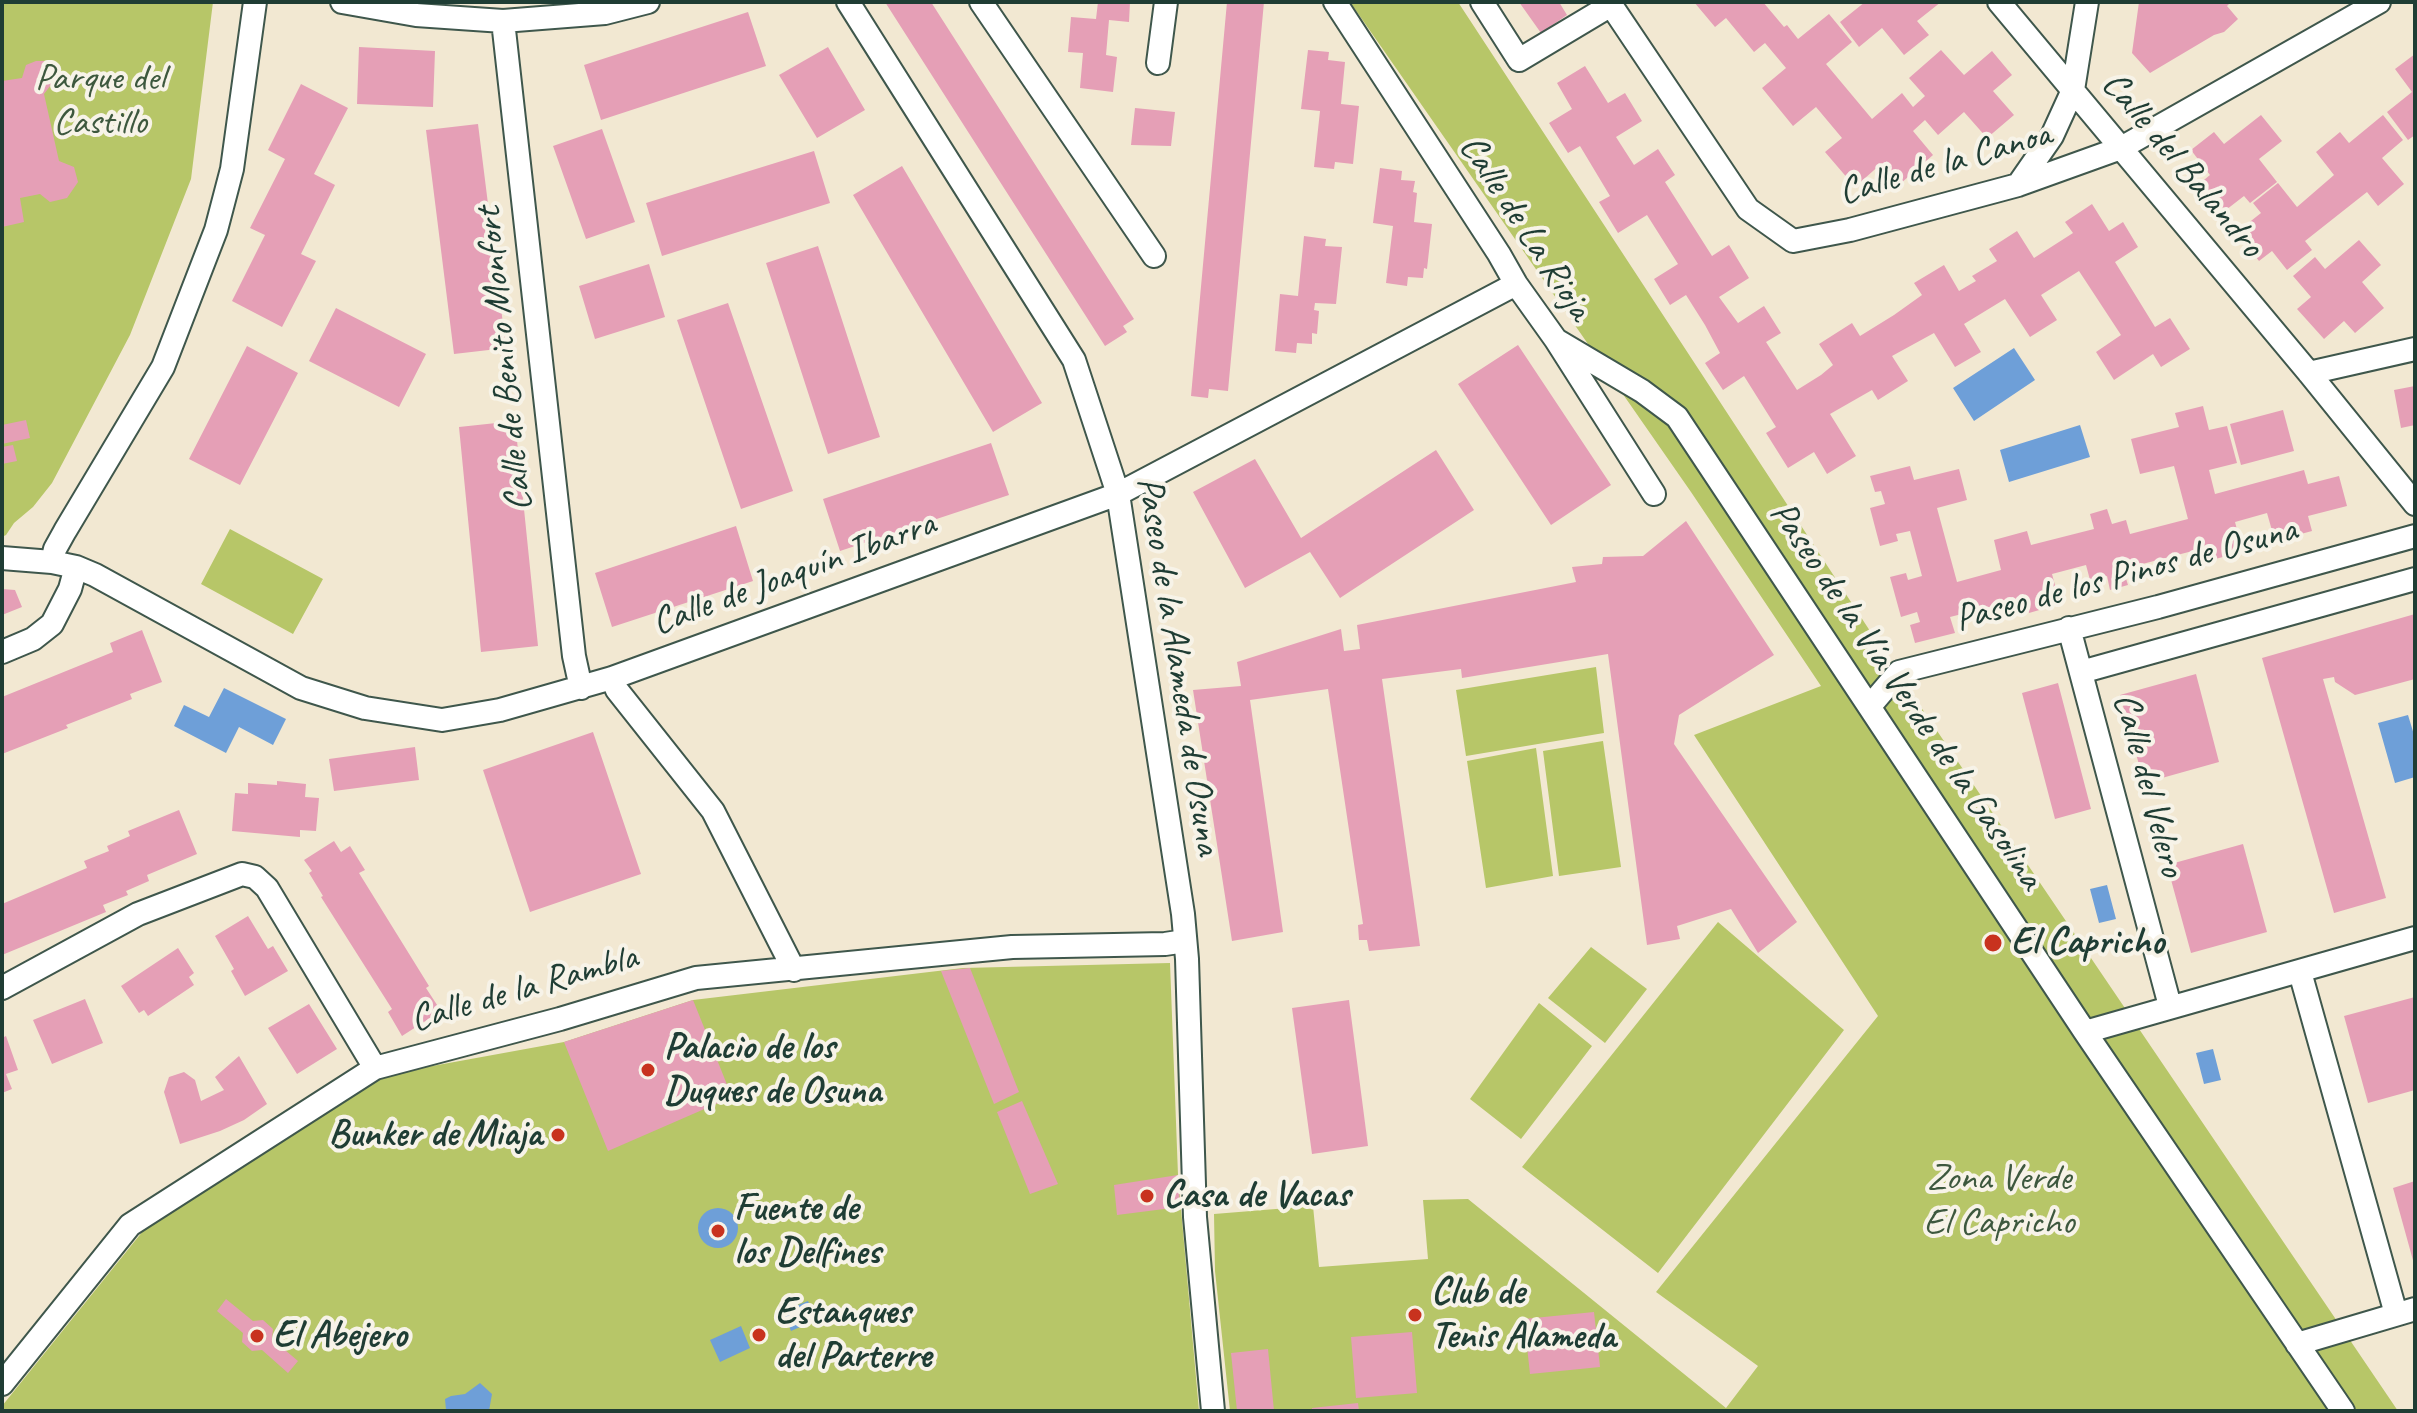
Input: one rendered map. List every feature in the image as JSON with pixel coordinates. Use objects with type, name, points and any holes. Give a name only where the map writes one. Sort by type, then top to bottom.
[{"type":"street","points":[[52,562],[65,531],[163,367],[216,230],[232,169],[255,2]]},
{"type":"street","points":[[342,2],[416,15],[503,21],[605,13],[648,2]]},
{"type":"street","name":"Paseo de la Alameda de Osuna","points":[[848,2],[1074,360],[1118,494],[1185,941],[1195,1217],[1213,1411]]},
{"type":"street","points":[[981,2],[1154,256]]},
{"type":"street","points":[[1158,63],[1166,2]]},
{"type":"street","name":"Calle de La Rioja","points":[[1335,2],[1654,494]]},
{"type":"street","name":"Calle de la Canoa","points":[[1482,2],[1519,60],[1610,3],[1748,209],[1793,241],[1850,230],[2018,185],[2121,148],[2379,2]]},
{"type":"street","name":"Calle del Balandro","points":[[1999,2],[2415,504]]},
{"type":"street","points":[[2018,185],[2052,136],[2073,90],[2087,2]]},
{"type":"street","name":"Calle de Benito Monfort","points":[[503,21],[574,656],[581,688]]},
{"type":"street","name":"Calle de Joaquín Ibarra","points":[[2,558],[76,567],[301,688],[365,708],[442,720],[500,710],[612,678],[1118,494],[1516,284]]},
{"type":"street","name":"Paseo de la Vía Verde de la Gasolina","points":[[1556,340],[1642,391],[1677,417],[2085,1032],[2343,1411]]},
{"type":"street","points":[[2309,373],[2415,349]]},
{"type":"street","name":"Paseo de los Pinos de Osuna","points":[[1870,706],[1899,672],[2158,607],[2415,536]]},
{"type":"street","points":[[2,652],[33,639],[52,624],[70,589],[76,567]]},
{"type":"street","name":"Paseo de los Pinos de Osuna","points":[[2081,672],[2415,579]]},
{"type":"street","name":"Calle del Velero","points":[[2069,628],[2170,1006]]},
{"type":"street","points":[[612,678],[617,690],[713,811],[794,970]]},
{"type":"street","points":[[2,988],[138,914],[242,874],[255,877],[267,888],[375,1068]]},
{"type":"street","points":[[2085,1032],[2415,938]]},
{"type":"street","name":"Calle de la Rambla","points":[[2,1384],[130,1225],[375,1068],[560,1019],[696,978],[1012,947],[1185,941]]},
{"type":"street","points":[[2297,1344],[2405,1312],[2300,972]]},
{"type":"green space","name":"Parque del Castillo","points":[[2,2],[213,2],[191,179],[130,335],[52,483],[2,537]]},
{"type":"green space","name":"Zona Verde El Capricho","points":[[1350,2],[1458,2],[1889,660],[2398,1411],[1230,1411],[1215,1271],[1214,1214],[1313,1206],[1319,1267],[1428,1259],[1423,1200],[1468,1199],[1726,1408],[1758,1366],[1656,1292],[1878,1016],[1694,735],[1821,686],[1691,492]]},
{"type":"green space","points":[[230,529],[323,579],[293,634],[201,584]]},
{"type":"green space","points":[[1596,667],[1604,733],[1466,756],[1456,690]]},
{"type":"green space","points":[[1603,741],[1621,867],[1559,876],[1543,751]]},
{"type":"green space","points":[[1536,748],[1553,876],[1486,888],[1467,761]]},
{"type":"green space","points":[[1718,922],[1844,1030],[1658,1273],[1522,1167]]},
{"type":"green space","points":[[1591,947],[1647,989],[1605,1043],[1548,998]]},
{"type":"green space","points":[[1170,963],[1178,1175],[1199,1411],[2,1411],[2,1406],[151,1221],[372,1077],[564,1042],[693,1000],[963,968]]},
{"type":"green space","points":[[1539,1003],[1592,1046],[1521,1139],[1470,1099]]},
{"type":"water","points":[[2014,348],[2035,380],[1974,421],[1953,388]]},
{"type":"water","points":[[2080,425],[2090,457],[2009,482],[2000,450]]},
{"type":"water","points":[[224,688],[286,719],[273,745],[239,727],[226,753],[174,726],[184,705],[209,717]]},
{"type":"water","points":[[2408,715],[2415,738],[2415,777],[2395,783],[2378,723]]},
{"type":"water","points":[[2107,885],[2116,919],[2099,923],[2090,889]]},
{"type":"water","points":[[2213,1049],[2221,1080],[2204,1084],[2196,1053]]},
{"type":"water","name":"Fuente de los Delfines","points":[[718,1208],[732,1214],[738,1228],[732,1242],[718,1248],[704,1242],[698,1228],[704,1214]]},
{"type":"water","points":[[808,1301],[816,1320],[791,1331],[783,1311]]},
{"type":"water","points":[[741,1326],[750,1348],[720,1362],[710,1340]]},
{"type":"water","points":[[480,1383],[492,1394],[489,1411],[446,1410],[445,1399],[465,1394]]},
{"type":"building","points":[[885,2],[931,2],[1134,319],[1123,326],[1127,332],[1105,346]]},
{"type":"building","points":[[1098,2],[1130,2],[1129,22],[1109,20],[1106,55],[1117,57],[1113,92],[1080,88],[1083,53],[1068,52],[1071,17],[1096,19]]},
{"type":"building","points":[[1227,2],[1264,2],[1228,391],[1209,389],[1208,398],[1191,396]]},
{"type":"building","points":[[1519,2],[1559,2],[1567,15],[1541,33]]},
{"type":"building","points":[[1694,2],[1763,2],[1798,39],[1829,14],[1852,42],[1826,64],[1872,119],[1902,93],[1913,107],[1925,96],[1909,78],[1941,50],[1964,75],[1992,51],[2012,75],[1993,91],[2014,115],[1987,138],[1964,112],[1938,135],[1925,120],[1913,131],[1933,155],[1900,184],[1882,163],[1855,187],[1825,152],[1842,138],[1816,107],[1793,126],[1762,88],[1786,68],[1765,43],[1754,52],[1726,18],[1715,27]]},
{"type":"building","points":[[1865,2],[1941,2],[1917,21],[1929,35],[1904,55],[1882,28],[1859,47],[1840,22]]},
{"type":"building","points":[[2139,2],[2231,2],[2227,6],[2238,19],[2224,32],[2150,73],[2132,53]]},
{"type":"building","points":[[748,12],[766,66],[601,120],[584,65]]},
{"type":"building","points":[[359,47],[435,51],[433,107],[357,104]]},
{"type":"building","points":[[828,47],[865,110],[817,138],[779,75]]},
{"type":"building","points":[[1308,50],[1329,52],[1328,60],[1345,62],[1341,104],[1359,106],[1353,164],[1335,162],[1334,169],[1314,167],[1320,111],[1301,109]]},
{"type":"building","points":[[2415,54],[2415,135],[2408,140],[2387,112],[2412,92],[2395,69]]},
{"type":"building","points":[[48,61],[54,69],[54,81],[44,94],[59,161],[74,167],[78,182],[67,198],[50,202],[40,194],[20,198],[24,222],[2,227],[2,81],[22,78],[26,65]]},
{"type":"building","points":[[1585,66],[1608,103],[1625,93],[1642,121],[1616,137],[1634,165],[1658,149],[1675,175],[1665,182],[1712,256],[1729,245],[1749,278],[1719,297],[1738,323],[1764,306],[1781,333],[1766,342],[1797,390],[1833,365],[1819,344],[1852,323],[1860,336],[1894,315],[1922,295],[1914,283],[1944,265],[1959,291],[1976,281],[1972,276],[1997,261],[1989,249],[2017,231],[2034,258],[2073,233],[2065,222],[2092,204],[2109,231],[2123,222],[2138,247],[2115,262],[2155,327],[2170,318],[2190,349],[2161,367],[2153,354],[2114,380],[2096,352],[2121,335],[2079,271],[2041,295],[2057,320],[2030,337],[2005,299],[1964,324],[1981,352],[1955,367],[1934,333],[1892,356],[1908,381],[1878,400],[1872,390],[1830,414],[1856,456],[1827,474],[1814,452],[1788,468],[1766,433],[1776,427],[1744,376],[1723,390],[1705,363],[1720,353],[1705,325],[1686,295],[1670,305],[1654,279],[1678,264],[1647,215],[1618,233],[1599,202],[1610,196],[1580,146],[1568,153],[1549,123],[1572,109],[1557,83]]},
{"type":"building","points":[[301,84],[348,108],[314,174],[335,185],[301,254],[316,261],[282,327],[232,301],[265,235],[250,228],[285,159],[268,150]]},
{"type":"building","points":[[1135,108],[1175,112],[1171,146],[1131,145]]},
{"type":"building","points":[[2261,115],[2282,141],[2259,159],[2277,182],[2250,203],[2244,196],[2222,213],[2199,184],[2210,175],[2191,150],[2214,132],[2224,144]]},
{"type":"building","points":[[2383,115],[2403,140],[2382,158],[2404,184],[2378,206],[2367,192],[2305,241],[2312,250],[2287,270],[2272,251],[2259,261],[2237,232],[2261,213],[2253,203],[2278,183],[2297,207],[2334,175],[2316,152],[2340,132],[2349,143]]},
{"type":"building","points":[[478,124],[506,348],[454,354],[426,130]]},
{"type":"building","points":[[602,129],[635,222],[586,239],[553,146]]},
{"type":"building","points":[[814,151],[830,203],[662,256],[646,203]]},
{"type":"building","points":[[902,166],[1042,403],[993,432],[853,195]]},
{"type":"building","points":[[1380,168],[1402,171],[1401,180],[1415,181],[1414,222],[1432,224],[1427,269],[1424,268],[1423,278],[1408,277],[1407,286],[1386,283],[1393,226],[1373,223]]},
{"type":"building","points":[[1304,236],[1326,239],[1325,246],[1342,247],[1336,304],[1315,303],[1314,310],[1319,311],[1317,334],[1312,333],[1312,344],[1297,343],[1296,353],[1275,351],[1280,294],[1298,296]]},
{"type":"building","points":[[2359,240],[2381,265],[2362,282],[2384,308],[2355,333],[2344,321],[2324,339],[2297,309],[2311,297],[2293,276],[2315,257],[2325,269]]},
{"type":"building","points":[[818,246],[880,437],[828,454],[766,263]]},
{"type":"building","points":[[649,264],[665,317],[595,339],[579,286]]},
{"type":"building","points":[[728,303],[793,491],[741,509],[677,320]]},
{"type":"building","points":[[336,308],[426,354],[399,407],[309,361]]},
{"type":"building","points":[[1518,345],[1611,485],[1551,525],[1458,384]]},
{"type":"building","points":[[247,346],[298,373],[240,485],[189,459]]},
{"type":"building","points":[[2415,386],[2415,425],[2401,428],[2394,390]]},
{"type":"building","points":[[2203,406],[2209,430],[2227,426],[2237,463],[2209,470],[2215,494],[2304,470],[2308,484],[2339,476],[2347,506],[2308,516],[2312,531],[2275,541],[2267,513],[2235,522],[2243,552],[2211,560],[2208,547],[2123,569],[2128,585],[2110,590],[2107,576],[2090,580],[2086,565],[2052,574],[2060,604],[2029,613],[2025,598],[1950,617],[1955,633],[1915,643],[1910,625],[1920,622],[1917,612],[1901,617],[1890,577],[1906,573],[1908,580],[1922,576],[1910,531],[1896,534],[1898,541],[1880,546],[1870,508],[1885,504],[1881,491],[1875,492],[1870,476],[1910,466],[1914,480],[1959,469],[1967,500],[1937,508],[1957,582],[2001,570],[1994,540],[2027,531],[2031,545],[2094,529],[2090,514],[2107,509],[2112,524],[2126,520],[2130,534],[2188,519],[2174,466],[2140,474],[2131,439],[2179,427],[2175,413]]},
{"type":"building","points":[[2283,410],[2294,451],[2241,465],[2230,424]]},
{"type":"building","points":[[26,420],[30,438],[2,444],[2,425]]},
{"type":"building","points":[[515,421],[538,646],[481,652],[459,427]]},
{"type":"building","points":[[991,443],[1009,495],[840,551],[823,499]]},
{"type":"building","points":[[13,445],[17,461],[2,464],[2,447]]},
{"type":"building","points":[[1436,450],[1474,510],[1340,598],[1310,552],[1245,588],[1193,492],[1255,459],[1301,538]]},
{"type":"building","points":[[1686,521],[1774,655],[1679,715],[1674,744],[1797,922],[1758,953],[1731,909],[1677,926],[1680,939],[1647,945],[1608,654],[1462,678],[1461,669],[1382,679],[1420,946],[1369,951],[1367,940],[1359,940],[1358,925],[1363,924],[1328,689],[1250,700],[1283,932],[1232,941],[1193,690],[1241,686],[1237,662],[1341,629],[1344,651],[1360,649],[1357,625],[1576,582],[1572,567],[1602,564],[1603,557],[1643,556]]},
{"type":"building","points":[[736,526],[753,581],[612,627],[595,573]]},
{"type":"building","points":[[2,589],[15,590],[22,607],[2,615]]},
{"type":"building","points":[[2415,614],[2415,679],[2355,695],[2335,682],[2334,677],[2323,679],[2386,898],[2334,913],[2262,658]]},
{"type":"building","points":[[142,630],[162,682],[130,694],[132,699],[66,725],[68,728],[2,754],[2,697],[113,652],[110,643]]},
{"type":"building","points":[[2196,674],[2219,762],[2144,783],[2120,695]]},
{"type":"building","points":[[2058,683],[2091,809],[2055,819],[2022,693]]},
{"type":"building","points":[[593,732],[641,874],[530,912],[483,770]]},
{"type":"building","points":[[415,747],[419,780],[334,791],[329,759]]},
{"type":"building","points":[[277,781],[306,784],[305,797],[319,798],[316,831],[300,830],[300,837],[232,831],[235,793],[248,794],[248,783],[277,785]]},
{"type":"building","points":[[179,810],[197,854],[147,875],[149,881],[126,891],[128,895],[103,905],[106,912],[2,955],[2,904],[87,868],[84,861],[109,851],[107,846],[130,836],[128,831]]},
{"type":"building","points":[[334,841],[341,852],[350,846],[365,870],[359,873],[429,986],[426,988],[441,1011],[402,1036],[388,1012],[392,1009],[321,897],[309,873],[312,871],[304,860]]},
{"type":"building","points":[[2243,844],[2267,932],[2191,953],[2167,865]]},
{"type":"building","points":[[248,916],[268,949],[273,946],[288,971],[245,996],[215,936]]},
{"type":"building","points":[[178,948],[194,973],[189,977],[194,985],[148,1016],[144,1010],[139,1013],[121,986]]},
{"type":"building","points":[[970,968],[1019,1092],[994,1104],[941,971]]},
{"type":"building","points":[[2415,997],[2415,1090],[2368,1103],[2344,1016]]},
{"type":"building","points":[[85,999],[103,1043],[52,1064],[33,1020]]},
{"type":"building","name":"Palacio de los Duques de Osuna","points":[[693,1000],[732,1097],[608,1151],[564,1042]]},
{"type":"building","points":[[1349,1000],[1368,1146],[1312,1154],[1292,1008]]},
{"type":"building","points":[[309,1004],[337,1049],[297,1074],[268,1028]]},
{"type":"building","points":[[6,1036],[18,1070],[6,1074],[12,1089],[2,1093],[2,1038]]},
{"type":"building","points":[[239,1056],[267,1104],[244,1120],[180,1144],[164,1092],[169,1077],[184,1072],[195,1080],[201,1101],[224,1090],[215,1077]]},
{"type":"building","points":[[1022,1101],[1058,1184],[1030,1194],[997,1112]]},
{"type":"building","name":"Casa de Vacas","points":[[1178,1175],[1180,1207],[1117,1215],[1114,1185]]},
{"type":"building","points":[[2415,1181],[2415,1264],[2414,1264],[2393,1188]]},
{"type":"building","name":"El Abejero","points":[[226,1299],[253,1321],[263,1320],[273,1329],[272,1339],[298,1361],[288,1373],[262,1350],[252,1351],[242,1342],[243,1333],[217,1311]]},
{"type":"building","points":[[1594,1312],[1600,1367],[1530,1374],[1524,1319]]},
{"type":"building","points":[[1412,1332],[1417,1393],[1356,1398],[1351,1337]]},
{"type":"building","points":[[1268,1349],[1274,1411],[1237,1411],[1231,1353]]},
{"type":"building","points":[[1358,1403],[1359,1411],[1312,1411],[1312,1408]]},
{"type":"place","name":"El Capricho","points":[[1993,943]]},
{"type":"place","name":"Palacio de los Duques de Osuna","points":[[648,1070]]},
{"type":"place","name":"Bunker de Miaja","points":[[558,1135]]},
{"type":"place","name":"Casa de Vacas","points":[[1147,1196]]},
{"type":"place","name":"Fuente de los Delfines","points":[[718,1231]]},
{"type":"place","name":"Club de Tenis Alameda","points":[[1415,1315]]},
{"type":"place","name":"Estanques del Parterre","points":[[759,1335]]},
{"type":"place","name":"El Abejero","points":[[257,1336]]}]
